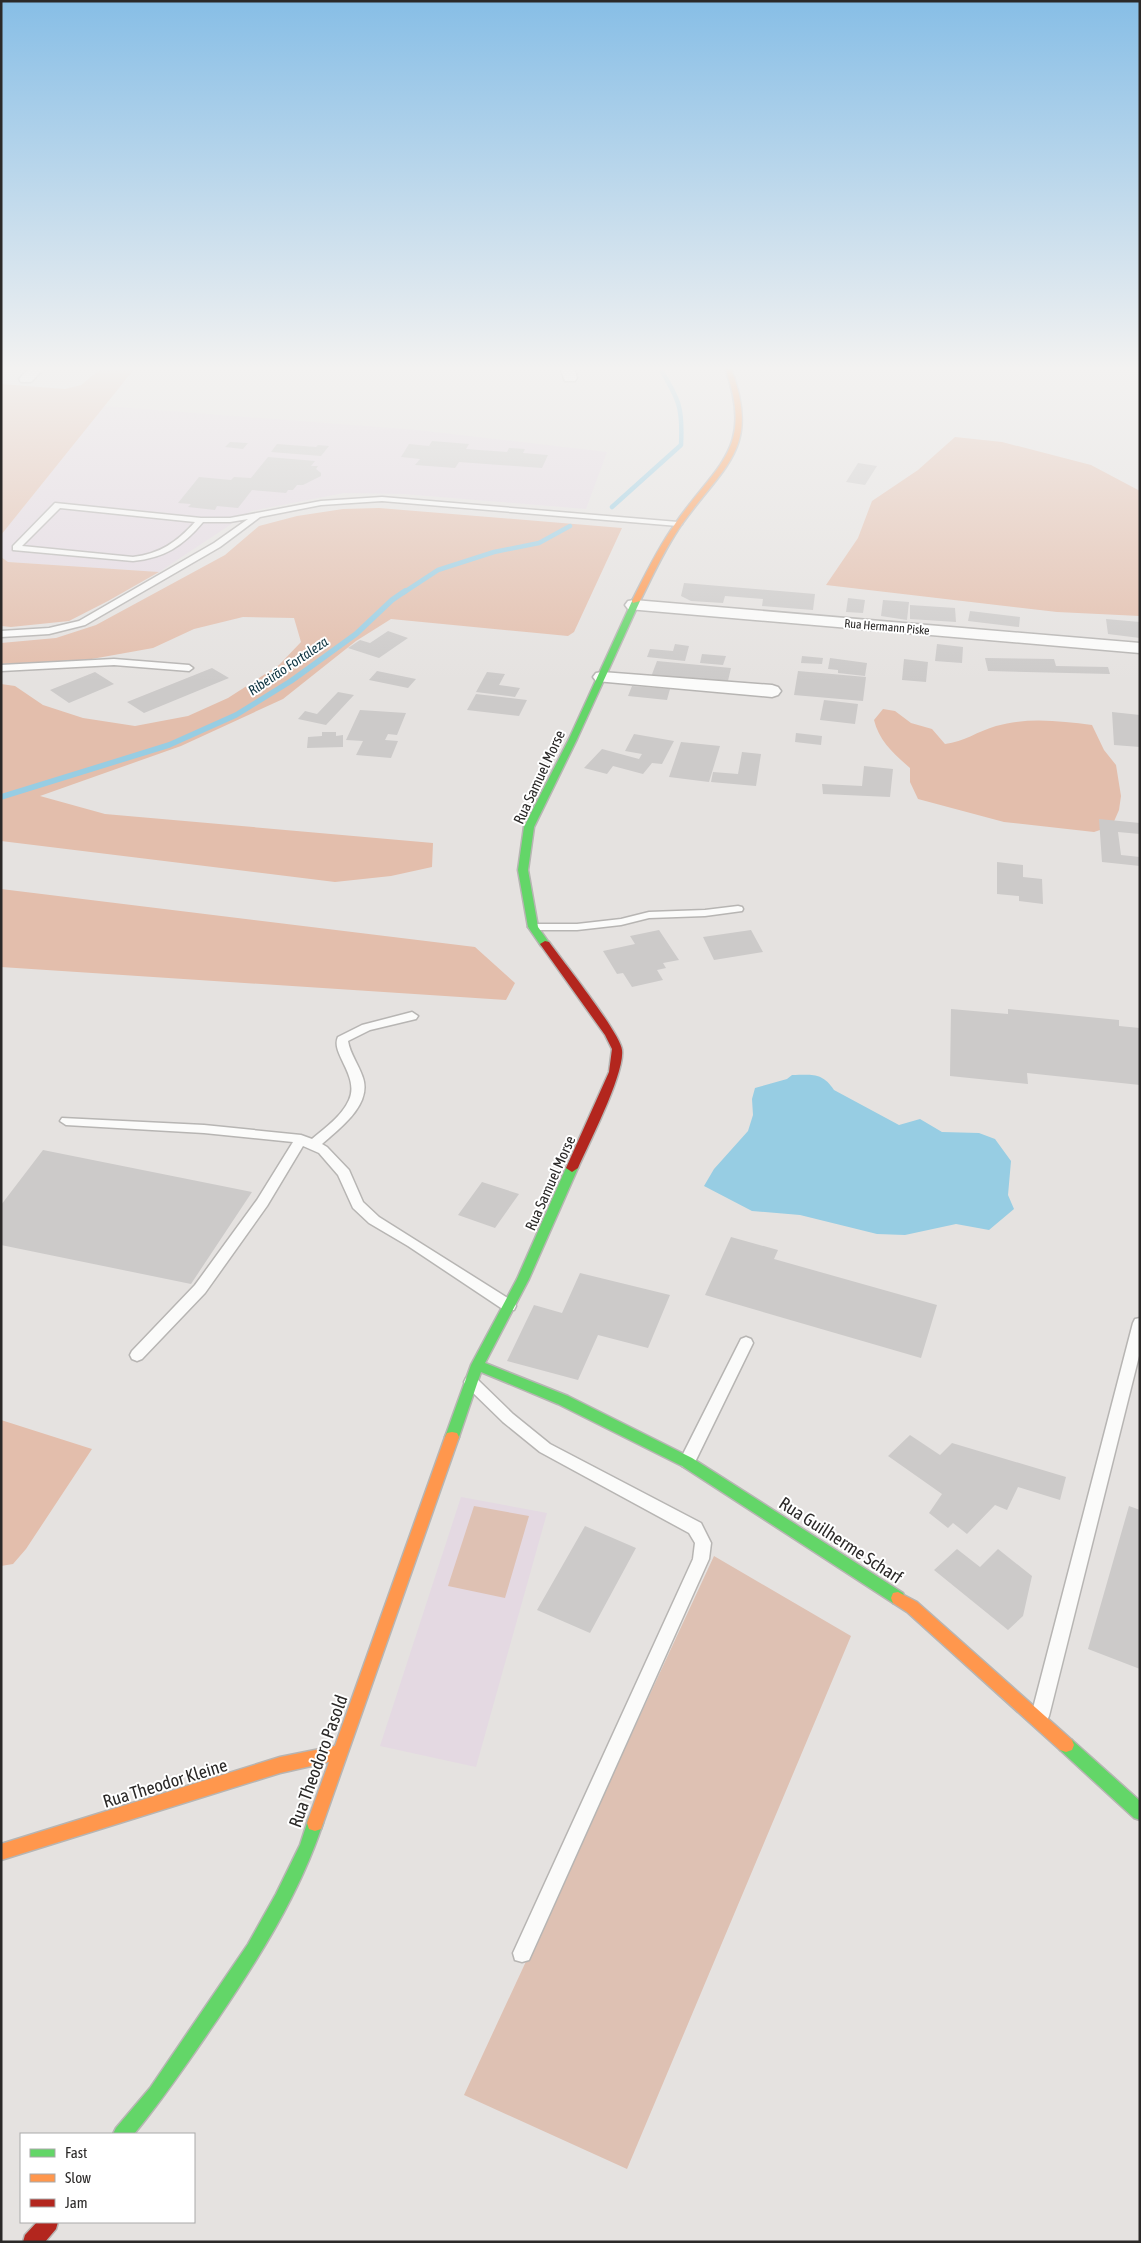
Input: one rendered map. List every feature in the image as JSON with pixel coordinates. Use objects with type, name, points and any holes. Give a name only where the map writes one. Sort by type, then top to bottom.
[{"type":"street","name":"Rua Samuel Morse","points":[[477,1364],[509,1306],[545,1232],[614,1072],[618,1049],[610,1034],[533,926],[523,870],[529,827],[662,549],[678,524],[718,473]]},
{"type":"street","name":"Rua Hermann Piske","points":[[634,605],[1140,648]]},
{"type":"street","points":[[602,677],[772,691]]},
{"type":"street","name":"Rua Theodoro Pasold","points":[[123,2133],[156,2094],[258,1942],[282,1900],[306,1847],[341,1752],[477,1364]]},
{"type":"street","name":"Rua Guilherme Scharf","points":[[477,1364],[563,1400],[687,1462],[912,1607],[1140,1812]]},
{"type":"street","name":"Rua Theodor Kleine","points":[[1,1852],[280,1765],[341,1752]]},
{"type":"street","points":[[32,2242],[48,2223]]},
{"type":"lane","points":[[201,520],[175,547],[166,553],[150,558],[133,559],[16,548],[58,505],[201,520],[230,520],[321,503],[382,498],[678,524]]},
{"type":"lane","points":[[1,634],[48,631],[82,623],[217,546],[259,515]]},
{"type":"lane","points":[[1,668],[114,662],[190,668]]},
{"type":"lane","points":[[533,926],[577,927],[621,922],[649,914],[696,914],[738,909]]},
{"type":"lane","points":[[137,1355],[200,1289],[307,1142],[344,1117],[356,1098],[359,1085],[352,1064],[342,1045],[342,1040],[349,1034],[361,1029],[412,1016]]},
{"type":"lane","points":[[66,1121],[204,1129],[307,1142],[322,1150],[344,1173],[358,1205],[374,1220],[413,1242],[509,1306]]},
{"type":"lane","points":[[1039,1721],[1140,1323]]},
{"type":"lane","points":[[687,1462],[746,1343]]},
{"type":"lane","points":[[471,1382],[508,1418],[545,1448],[695,1528],[703,1543],[701,1559],[522,1952]]},
{"type":"shaded area","points":[[1,473],[51,473],[1,535]]},
{"type":"shaded area","points":[[51,473],[599,473],[586,509],[404,494],[344,493],[251,511],[159,572],[8,562],[1,557],[1,535]]},
{"type":"shaded area","points":[[914,473],[1105,473],[1140,491],[1140,616],[1057,612],[826,585],[858,538],[872,501]]},
{"type":"shaded area","points":[[379,508],[622,528],[574,632],[568,636],[391,619],[356,641],[283,699],[181,746],[40,796],[105,814],[433,843],[432,867],[391,876],[335,882],[1,841],[1,684],[15,686],[43,705],[83,718],[135,726],[188,716],[228,698],[279,665],[301,642],[294,618],[243,617],[194,629],[153,648],[75,662],[1,664],[1,643],[56,638],[96,625],[225,555],[259,526],[297,516],[343,509]]},
{"type":"shaded area","points":[[1,557],[8,562],[159,572],[69,621],[11,627],[1,626]]},
{"type":"shaded area","points":[[883,709],[895,711],[911,723],[932,729],[945,744],[996,726],[1020,721],[1056,721],[1092,725],[1104,750],[1116,765],[1121,796],[1119,810],[1112,826],[1094,832],[1004,822],[918,799],[910,782],[910,768],[888,747],[876,728],[874,720]]},
{"type":"shaded area","points":[[1,889],[475,947],[515,983],[506,1000],[1,967]]},
{"type":"shaded area","points":[[1,1420],[92,1449],[26,1549],[13,1564],[1,1566]]},
{"type":"shaded area","points":[[461,1497],[547,1513],[476,1767],[380,1746]]},
{"type":"shaded area","points":[[474,1506],[529,1516],[505,1598],[448,1586]]},
{"type":"shaded area","points":[[714,1556],[851,1636],[627,2169],[464,2095]]},
{"type":"water","points":[[792,1075],[821,1077],[834,1090],[899,1125],[920,1119],[942,1132],[979,1133],[995,1139],[1011,1161],[1008,1195],[1014,1209],[989,1230],[956,1224],[905,1235],[877,1234],[800,1215],[752,1211],[704,1186],[714,1169],[748,1131],[753,1115],[752,1099],[755,1088],[787,1079]]},
{"type":"building","points":[[255,473],[321,473],[321,476],[303,485],[297,485],[293,490],[288,490],[286,493],[252,490],[238,508],[217,506],[215,510],[188,507],[191,504],[178,503],[199,477],[231,480],[234,477],[251,478]]},
{"type":"building","points":[[852,473],[873,473],[865,485],[846,482]]},
{"type":"building","points":[[684,583],[815,594],[813,610],[762,606],[763,599],[725,596],[723,603],[691,601],[681,596]]},
{"type":"building","points":[[848,598],[865,600],[863,613],[846,612]]},
{"type":"building","points":[[883,600],[909,602],[907,620],[881,616]]},
{"type":"building","points":[[910,605],[955,608],[956,622],[910,619]]},
{"type":"building","points":[[970,611],[1020,617],[1019,627],[968,621]]},
{"type":"building","points":[[1106,619],[1140,622],[1140,638],[1108,634]]},
{"type":"building","points":[[388,631],[408,638],[379,658],[348,648],[360,640],[370,643]]},
{"type":"building","points":[[675,644],[689,646],[685,661],[647,657],[650,649],[673,651]]},
{"type":"building","points":[[937,644],[963,647],[962,663],[935,661]]},
{"type":"building","points":[[702,654],[726,656],[723,665],[700,663]]},
{"type":"building","points":[[802,656],[823,658],[822,664],[801,663]]},
{"type":"building","points":[[830,658],[867,663],[865,676],[838,673],[838,670],[828,669]]},
{"type":"building","points":[[985,658],[1054,659],[1056,666],[1108,667],[1110,674],[988,671]]},
{"type":"building","points":[[904,659],[928,662],[926,682],[902,680]]},
{"type":"building","points":[[657,661],[731,668],[727,685],[651,677]]},
{"type":"building","points":[[212,668],[229,678],[144,713],[127,702]]},
{"type":"building","points":[[377,671],[416,679],[408,688],[369,680]]},
{"type":"building","points":[[798,671],[866,677],[863,701],[794,695]]},
{"type":"building","points":[[95,672],[114,684],[69,703],[50,690]]},
{"type":"building","points":[[487,672],[505,674],[499,685],[520,688],[515,697],[476,692]]},
{"type":"building","points":[[632,686],[670,689],[667,700],[628,696]]},
{"type":"building","points":[[338,692],[354,695],[326,725],[298,719],[305,711],[317,714]]},
{"type":"building","points":[[476,694],[527,700],[519,716],[467,710]]},
{"type":"building","points":[[824,700],[858,704],[855,724],[820,720]]},
{"type":"building","points":[[360,710],[406,713],[397,735],[388,734],[385,740],[398,741],[391,758],[356,755],[363,741],[346,740]]},
{"type":"building","points":[[1112,712],[1140,715],[1140,747],[1114,745]]},
{"type":"building","points":[[322,732],[336,732],[336,736],[343,735],[343,747],[307,748],[308,737],[322,736]]},
{"type":"building","points":[[796,733],[822,736],[821,745],[795,742]]},
{"type":"building","points":[[634,734],[674,741],[662,764],[652,763],[643,774],[613,766],[607,774],[584,768],[602,749],[639,759],[642,754],[625,751]]},
{"type":"building","points":[[681,742],[720,746],[709,782],[669,777]]},
{"type":"building","points":[[742,752],[761,754],[756,786],[711,782],[713,772],[738,774]]},
{"type":"building","points":[[864,766],[893,769],[890,797],[823,794],[822,784],[862,786]]},
{"type":"building","points":[[1099,819],[1140,823],[1140,834],[1118,832],[1121,855],[1140,857],[1140,866],[1102,862]]},
{"type":"building","points":[[997,862],[1023,865],[1023,877],[1042,879],[1043,904],[1019,901],[1019,896],[997,894]]},
{"type":"building","points":[[659,930],[679,960],[663,963],[666,968],[657,970],[663,980],[632,987],[623,973],[617,974],[603,951],[635,944],[630,936]]},
{"type":"building","points":[[751,930],[763,952],[714,960],[703,937]]},
{"type":"building","points":[[951,1009],[1008,1014],[1008,1009],[1119,1020],[1119,1026],[1140,1028],[1140,1085],[1027,1073],[1028,1084],[950,1076]]},
{"type":"building","points":[[43,1150],[252,1192],[191,1284],[1,1245],[1,1205]]},
{"type":"building","points":[[482,1182],[519,1194],[495,1228],[458,1215]]},
{"type":"building","points":[[731,1237],[778,1250],[774,1259],[937,1305],[921,1358],[705,1295]]},
{"type":"building","points":[[580,1273],[670,1295],[648,1348],[598,1335],[578,1380],[507,1361],[534,1305],[562,1313]]},
{"type":"building","points":[[910,1435],[940,1455],[952,1443],[1066,1477],[1060,1500],[1018,1487],[1007,1510],[995,1505],[967,1534],[953,1523],[948,1528],[929,1513],[942,1494],[888,1456]]},
{"type":"building","points":[[1129,1506],[1140,1510],[1140,1669],[1088,1649]]},
{"type":"building","points":[[585,1526],[636,1548],[590,1633],[537,1610]]},
{"type":"building","points":[[957,1549],[980,1567],[998,1549],[1032,1576],[1023,1616],[1008,1630],[934,1570]]},
{"type":"waterway","name":"Ribeirão Fortaleza","points":[[612,507],[650,473]]},
{"type":"waterway","name":"Ribeirão Fortaleza","points":[[403,593],[438,570],[494,552],[539,543],[570,526]]},
{"type":"waterway","name":"Ribeirão Fortaleza","points":[[1,797],[169,745],[236,715],[291,681],[356,634],[392,600],[405,591]]},
{"type":"traffic: fast","points":[[545,944],[533,927],[523,870],[529,827],[573,739],[636,601]]},
{"type":"traffic: fast","points":[[452,1437],[477,1365],[523,1279],[572,1168]]},
{"type":"traffic: fast","points":[[477,1365],[563,1400],[687,1462],[898,1598]]},
{"type":"traffic: fast","points":[[1066,1745],[1140,1812]]},
{"type":"traffic: fast","points":[[123,2133],[156,2094],[254,1950],[282,1900],[307,1847],[315,1823]]},
{"type":"traffic: slow","points":[[636,601],[672,533],[719,473]]},
{"type":"traffic: slow","points":[[315,1823],[452,1437]]},
{"type":"traffic: slow","points":[[898,1598],[912,1607],[1066,1745]]},
{"type":"traffic: slow","points":[[1,1852],[280,1765],[341,1752]]},
{"type":"traffic: jam","points":[[545,944],[610,1034],[617,1049],[614,1072],[572,1168]]},
{"type":"traffic: jam","points":[[32,2242],[48,2223]]}]
